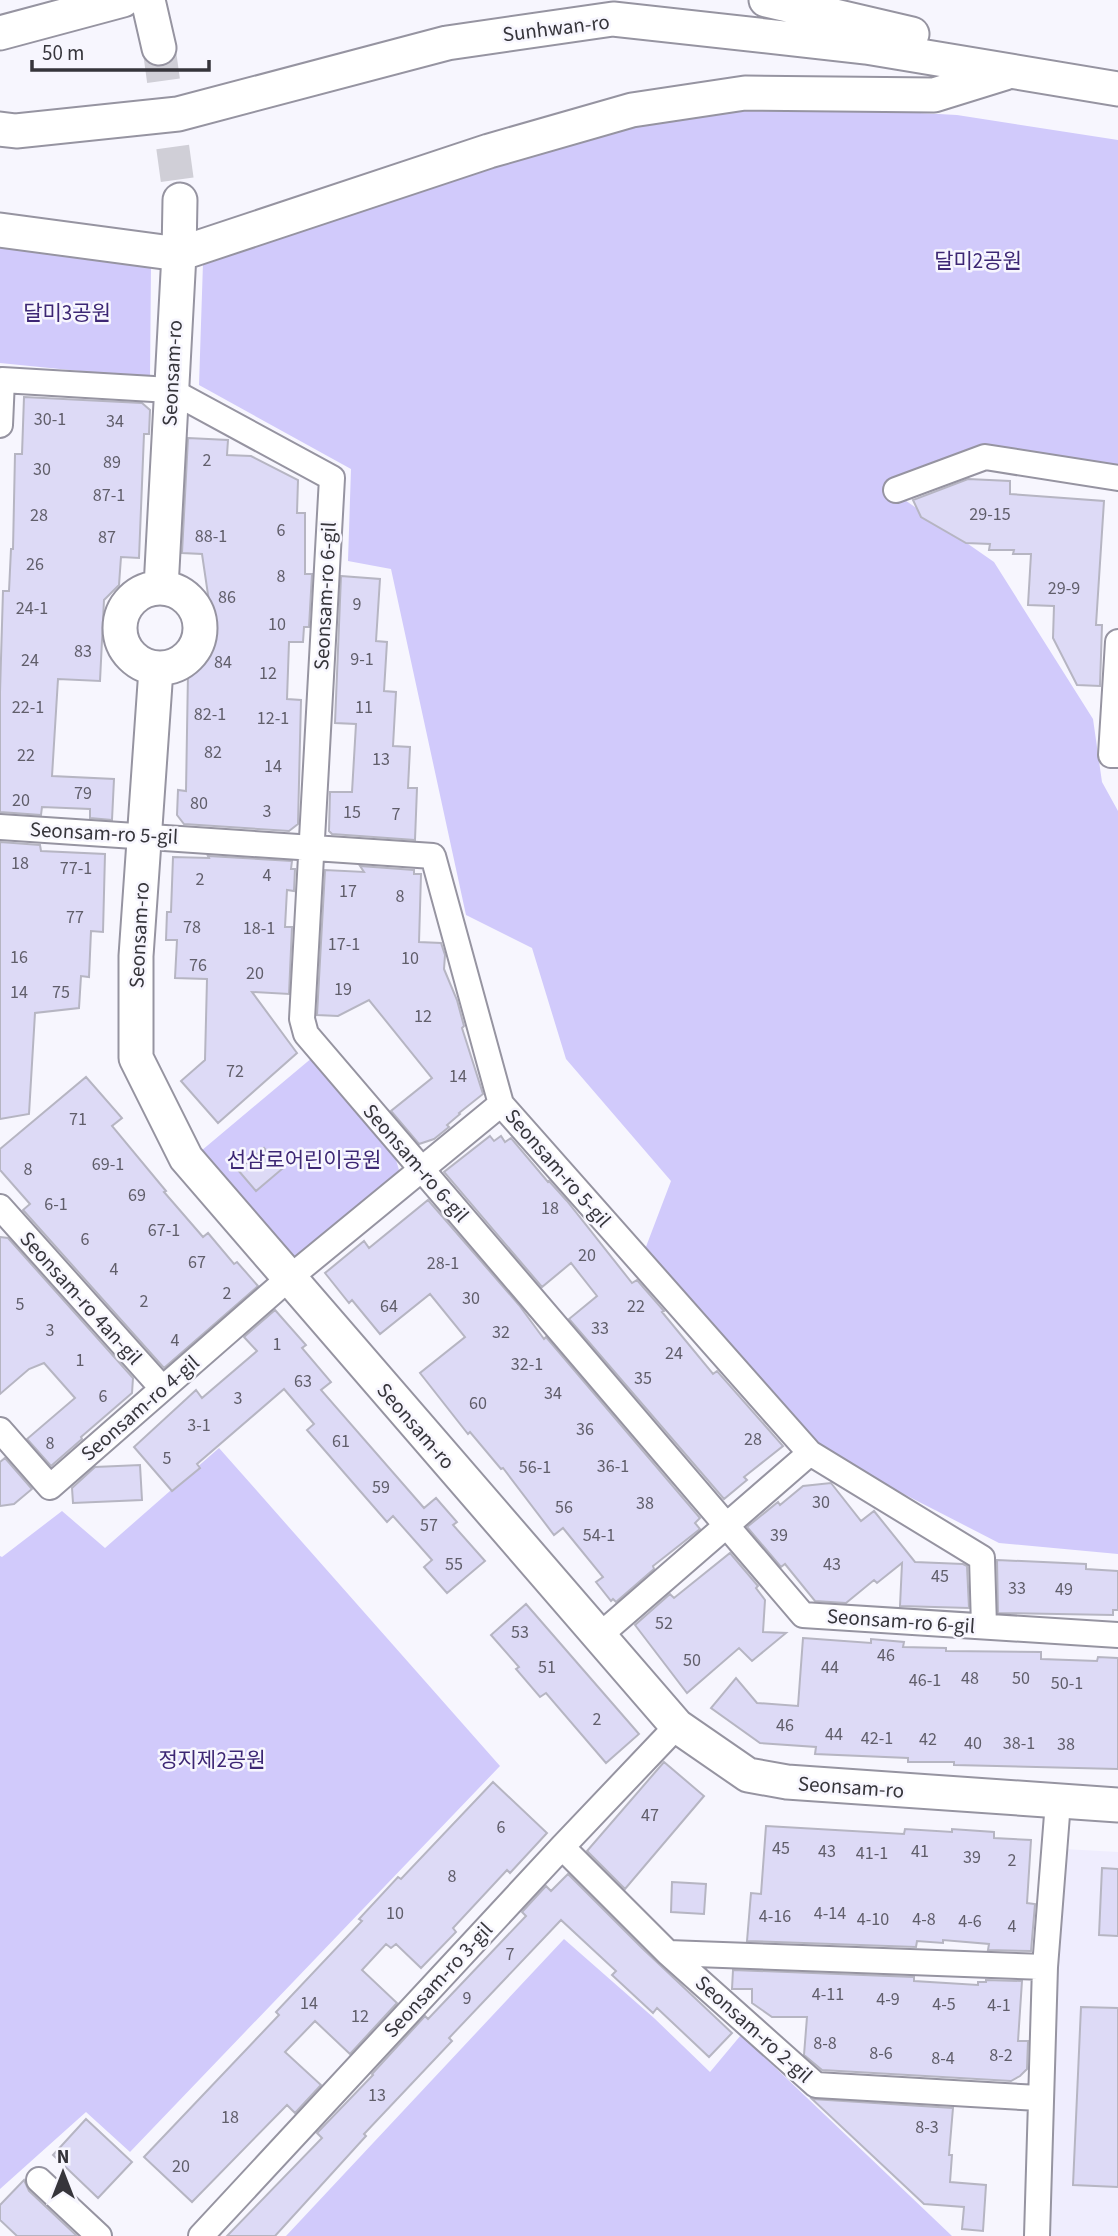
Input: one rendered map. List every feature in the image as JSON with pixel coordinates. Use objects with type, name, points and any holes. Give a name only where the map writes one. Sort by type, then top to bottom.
[{"type":"main road","points":[[0,33],[123,0]]},
{"type":"main road","points":[[148,0],[159,48]]},
{"type":"main road","points":[[766,0],[976,48],[1012,71]]},
{"type":"main road","name":"Sunhwan-ro","points":[[0,129],[16,131],[178,114],[447,43],[613,19],[866,47],[1118,89]]},
{"type":"main road","points":[[0,230],[179,254],[489,151],[632,110],[745,93],[934,95],[1012,71]]},
{"type":"main road","name":"Seonsam-ro","points":[[161,588],[180,200]]},
{"type":"main road","points":[[161,588],[174,590],[185,596],[200,618],[201,631],[192,655],[170,668],[156,669],[143,665],[123,646],[120,619],[135,596],[147,590],[161,588]]},
{"type":"main road","name":"Seonsam-ro","points":[[156,669],[136,956],[136,1058],[186,1158],[288,1279],[677,1726],[748,1775],[787,1782],[1118,1805]]},
{"type":"street","points":[[0,425],[1,380],[170,390]]},
{"type":"street","name":"Seonsam-ro 6-gil","points":[[170,390],[332,478],[302,1019],[306,1034],[803,1615],[1118,1634]]},
{"type":"street","points":[[896,490],[985,457],[1118,478]]},
{"type":"street","points":[[1118,642],[1111,755],[1118,755]]},
{"type":"street","name":"Seonsam-ro 5-gil","points":[[0,827],[433,856],[502,1104],[810,1452],[982,1558],[985,1626]]},
{"type":"street","name":"Seonsam-ro 4-gil","points":[[0,1430],[50,1487],[288,1279],[502,1104]]},
{"type":"street","name":"Seonsam-ro 4an-gil","points":[[1,1209],[162,1388]]},
{"type":"street","points":[[599,1636],[810,1452]]},
{"type":"street","name":"Seonsam-ro 3-gil","points":[[201,2236],[677,1726]]},
{"type":"street","points":[[1037,2236],[1045,1967],[1058,1802]]},
{"type":"street","name":"Seonsam-ro 2-gil","points":[[562,1847],[668,1953],[816,2085],[1040,2098]]},
{"type":"street","points":[[668,1953],[1045,1967]]},
{"type":"street","points":[[39,2179],[99,2236]]},
{"type":"shaded area","points":[[1064,1849],[1118,1852],[1118,2236],[1042,2236]]},
{"type":"green space","name":"달미2공원","points":[[732,103],[957,115],[1118,140],[1118,471],[982,452],[889,489],[994,562],[1093,719],[1102,782],[1118,811],[1118,1554],[999,1543],[824,1453],[644,1252],[671,1181],[566,1059],[532,948],[466,915],[391,569],[348,561],[351,469],[199,385],[203,263],[481,166]]},
{"type":"green space","name":"달미3공원","points":[[0,245],[151,267],[150,378],[0,363]]},
{"type":"green space","name":"선삼로어린이공원","points":[[313,1057],[394,1153],[399,1170],[393,1185],[298,1265],[201,1151]]},
{"type":"green space","name":"정지제2공원","points":[[219,1448],[500,1766],[130,2152],[86,2112],[0,2189],[0,1556],[62,1511],[105,1548]]},
{"type":"green space","points":[[564,1939],[654,2018],[710,2072],[741,2035],[952,2236],[286,2236]]},
{"type":"building","points":[[24,397],[142,403],[150,410],[149,434],[144,434],[139,558],[121,557],[119,585],[104,600],[100,681],[58,679],[52,776],[114,779],[112,820],[90,818],[90,809],[42,807],[41,815],[0,812],[3,591],[9,591],[13,549],[15,454],[22,454]]},
{"type":"building","points":[[188,438],[228,440],[227,455],[251,456],[298,480],[297,513],[305,513],[305,574],[312,574],[309,627],[304,627],[303,642],[289,642],[287,699],[301,700],[298,824],[289,831],[184,824],[177,815],[178,790],[186,791],[188,673],[191,673],[191,666],[197,667],[214,635],[202,554],[182,553]]},
{"type":"building","points":[[968,479],[1010,481],[1010,494],[1104,501],[1096,625],[1102,625],[1100,686],[1077,685],[1053,638],[1054,606],[1028,605],[1031,554],[1013,554],[1014,550],[989,550],[990,544],[966,543],[921,517],[913,500]]},
{"type":"building","points":[[341,576],[380,579],[376,641],[387,642],[384,691],[396,692],[393,746],[410,747],[408,788],[417,788],[415,840],[332,834],[329,831],[330,792],[352,792],[356,724],[335,723]]},
{"type":"building","points":[[0,842],[40,845],[41,851],[105,854],[103,932],[91,931],[89,977],[81,976],[79,1008],[35,1013],[29,1114],[0,1119]]},
{"type":"building","points":[[208,856],[292,861],[291,869],[295,869],[294,891],[287,890],[285,927],[292,927],[289,994],[252,992],[297,1053],[218,1123],[181,1081],[205,1060],[207,979],[175,978],[177,940],[166,940],[167,912],[171,912],[173,857],[209,858]]},
{"type":"building","points":[[360,866],[414,870],[414,874],[421,874],[419,942],[441,943],[445,955],[444,969],[457,1000],[464,1026],[462,1028],[483,1094],[459,1113],[447,1125],[449,1127],[434,1139],[419,1144],[391,1111],[432,1078],[369,1000],[338,1016],[317,1015],[325,870],[364,872]]},
{"type":"building","points":[[86,1077],[122,1118],[112,1126],[166,1191],[164,1192],[203,1237],[208,1233],[234,1264],[237,1262],[258,1286],[164,1368],[23,1210],[30,1204],[0,1170],[0,1149]]},
{"type":"building","points":[[490,1136],[494,1141],[501,1136],[505,1142],[511,1138],[567,1201],[632,1283],[637,1280],[713,1374],[717,1371],[783,1446],[744,1477],[747,1480],[724,1499],[569,1319],[597,1296],[571,1263],[542,1287],[444,1172]]},
{"type":"building","points":[[264,1148],[282,1169],[256,1191],[238,1170]]},
{"type":"building","points":[[428,1200],[519,1305],[544,1339],[546,1337],[700,1518],[695,1523],[700,1529],[653,1566],[654,1569],[616,1602],[613,1599],[611,1601],[596,1582],[603,1577],[563,1528],[554,1535],[503,1468],[501,1469],[470,1432],[468,1434],[420,1373],[465,1337],[430,1294],[380,1334],[352,1300],[349,1303],[325,1273],[364,1241],[369,1248]]},
{"type":"building","points":[[0,1237],[8,1238],[133,1378],[132,1393],[51,1466],[27,1439],[75,1398],[44,1363],[29,1369],[0,1394]]},
{"type":"building","points":[[275,1310],[306,1345],[302,1348],[331,1382],[321,1390],[424,1508],[436,1498],[457,1522],[453,1525],[485,1561],[447,1593],[424,1567],[432,1560],[393,1516],[387,1522],[307,1430],[314,1424],[284,1389],[197,1464],[200,1468],[172,1491],[134,1447],[196,1390],[202,1398],[257,1351],[244,1337]]},
{"type":"building","points":[[5,1458],[32,1489],[14,1504],[0,1506],[0,1462]]},
{"type":"building","points":[[140,1465],[142,1500],[73,1503],[72,1488],[95,1467]]},
{"type":"building","points":[[831,1483],[861,1521],[874,1511],[915,1562],[967,1566],[969,1608],[900,1606],[902,1563],[877,1583],[874,1580],[846,1603],[815,1601],[785,1564],[781,1567],[747,1527],[803,1486]]},
{"type":"building","points":[[730,1553],[758,1586],[756,1588],[765,1600],[763,1632],[786,1633],[752,1661],[739,1648],[687,1693],[635,1625],[670,1594],[674,1598]]},
{"type":"building","points":[[997,1560],[1086,1564],[1086,1569],[1118,1571],[1118,1610],[1113,1610],[1113,1615],[998,1613]]},
{"type":"building","points":[[526,1604],[639,1734],[606,1763],[546,1693],[540,1697],[516,1669],[519,1667],[491,1635]]},
{"type":"building","points":[[803,1638],[871,1643],[871,1639],[904,1642],[903,1647],[946,1648],[946,1651],[1041,1652],[1041,1659],[1097,1661],[1098,1657],[1118,1658],[1118,1769],[954,1765],[954,1762],[908,1762],[908,1758],[815,1754],[816,1747],[760,1743],[711,1708],[736,1678],[757,1703],[798,1706]]},
{"type":"building","points":[[664,1762],[704,1796],[625,1889],[587,1851]]},
{"type":"building","points":[[493,1782],[547,1833],[510,1873],[507,1870],[453,1928],[456,1932],[421,1968],[396,1944],[391,1948],[386,1944],[362,1970],[397,2003],[350,2054],[315,2021],[285,2052],[321,2085],[295,2113],[287,2105],[192,2202],[144,2157],[279,2015],[276,2012],[362,1921],[359,1919],[398,1877],[401,1879]]},
{"type":"building","points":[[766,1826],[904,1834],[905,1829],[952,1832],[952,1829],[994,1832],[994,1838],[1031,1840],[1027,1903],[1035,1904],[1031,1951],[988,1950],[989,1944],[943,1940],[943,1943],[917,1941],[916,1947],[747,1941],[751,1893],[761,1894]]},
{"type":"building","points":[[1102,1868],[1118,1869],[1118,1936],[1099,1935]]},
{"type":"building","points":[[568,1874],[732,2033],[709,2057],[657,2008],[653,2013],[612,1975],[616,1971],[561,1920],[449,2038],[452,2041],[364,2134],[366,2136],[275,2236],[227,2236],[322,2138],[317,2133],[425,2016],[428,2019],[526,1916],[522,1912],[546,1886],[551,1891]]},
{"type":"building","points":[[672,1882],[706,1884],[704,1914],[671,1912]]},
{"type":"building","points":[[733,1970],[914,1977],[914,1981],[978,1985],[978,1982],[986,1980],[1022,1981],[1018,2041],[1028,2041],[1027,2069],[1011,2081],[822,2070],[804,2055],[807,2017],[772,2017],[752,2003],[752,1989],[732,1989]]},
{"type":"building","points":[[1081,2007],[1118,2008],[1118,2187],[1073,2185]]},
{"type":"building","points":[[812,2099],[953,2108],[950,2182],[986,2185],[983,2231],[962,2229],[964,2207],[924,2204]]},
{"type":"building","points":[[86,2119],[132,2162],[98,2198],[53,2155]]},
{"type":"building","points":[[24,2180],[29,2191],[77,2236],[17,2236],[0,2220],[0,2205]]},
{"type":"tunnel","points":[[159,48],[180,200]]}]
